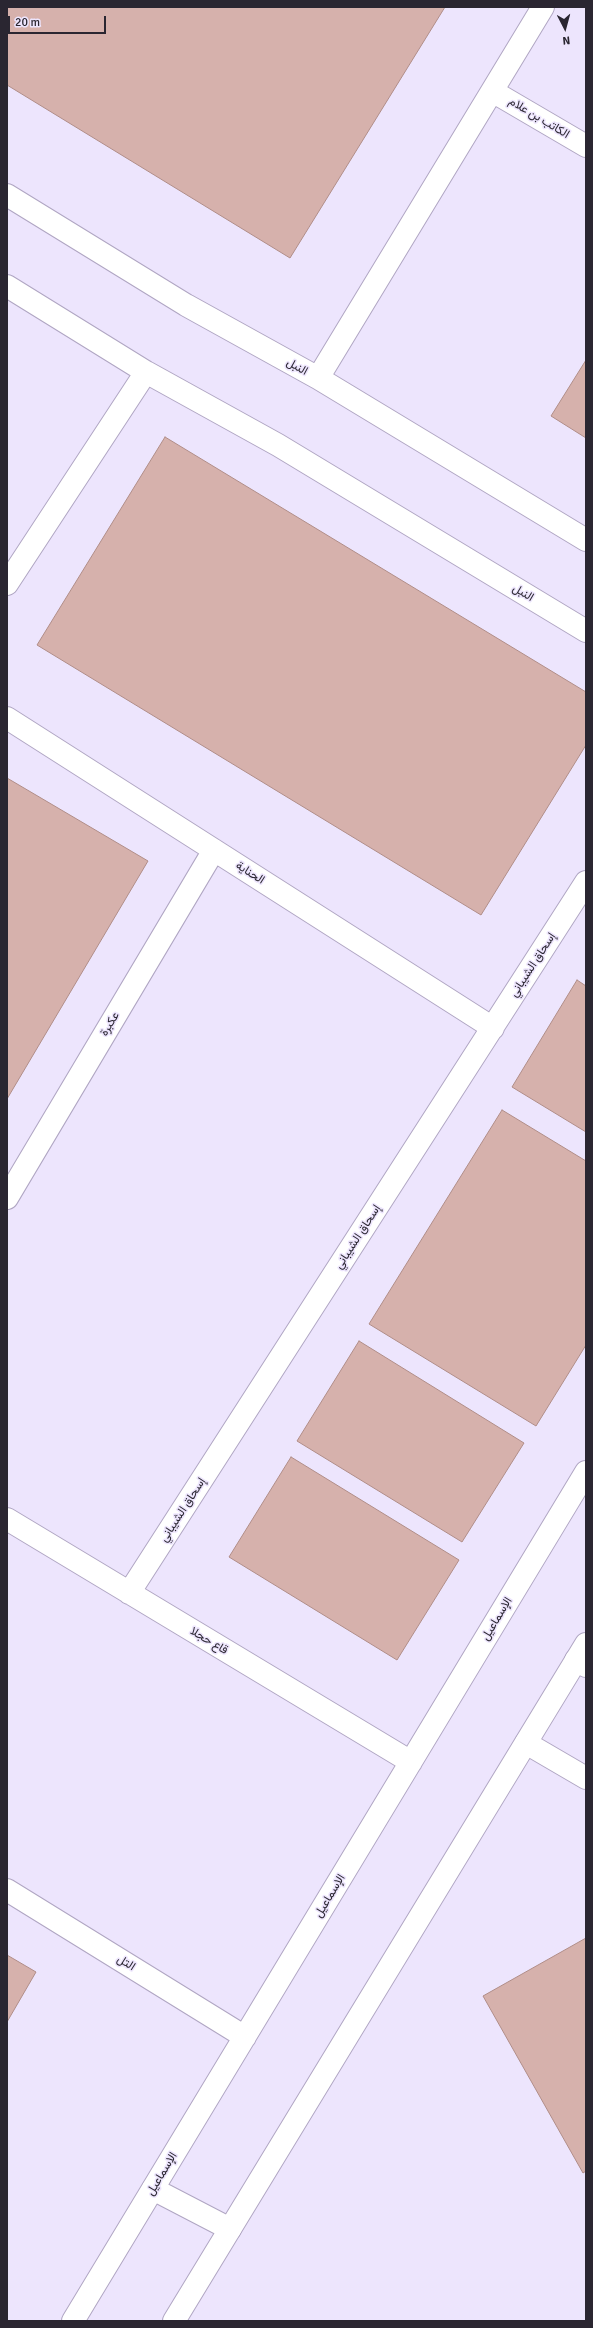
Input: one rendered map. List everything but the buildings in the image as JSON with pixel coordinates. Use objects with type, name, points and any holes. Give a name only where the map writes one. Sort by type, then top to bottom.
[{"type":"street","points":[[318,378],[543,7]]},
{"type":"street","name":"الكاتب بن علام","points":[[492,91],[586,146]]},
{"type":"street","name":"النبل","points":[[7,195],[186,305],[318,378],[586,540]]},
{"type":"street","name":"النبل","points":[[7,286],[146,372],[278,445],[586,631]]},
{"type":"street","points":[[7,584],[146,372]]},
{"type":"street","name":"الحناية","points":[[7,718],[492,1028]]},
{"type":"street","name":"عكبرة","points":[[7,1198],[214,850]]},
{"type":"street","name":"إسحاق الشيباني","points":[[129,1593],[586,882]]},
{"type":"street","name":"الإسماعيل","points":[[73,2321],[586,1472]]},
{"type":"street","name":"قاع حجلا","points":[[7,1519],[411,1762]]},
{"type":"street","points":[[174,2321],[526,1743],[583,1657]]},
{"type":"street","points":[[526,1743],[586,1778]]},
{"type":"street","name":"التل","points":[[7,1890],[245,2036]]},
{"type":"street","points":[[153,2189],[230,2229]]}]
